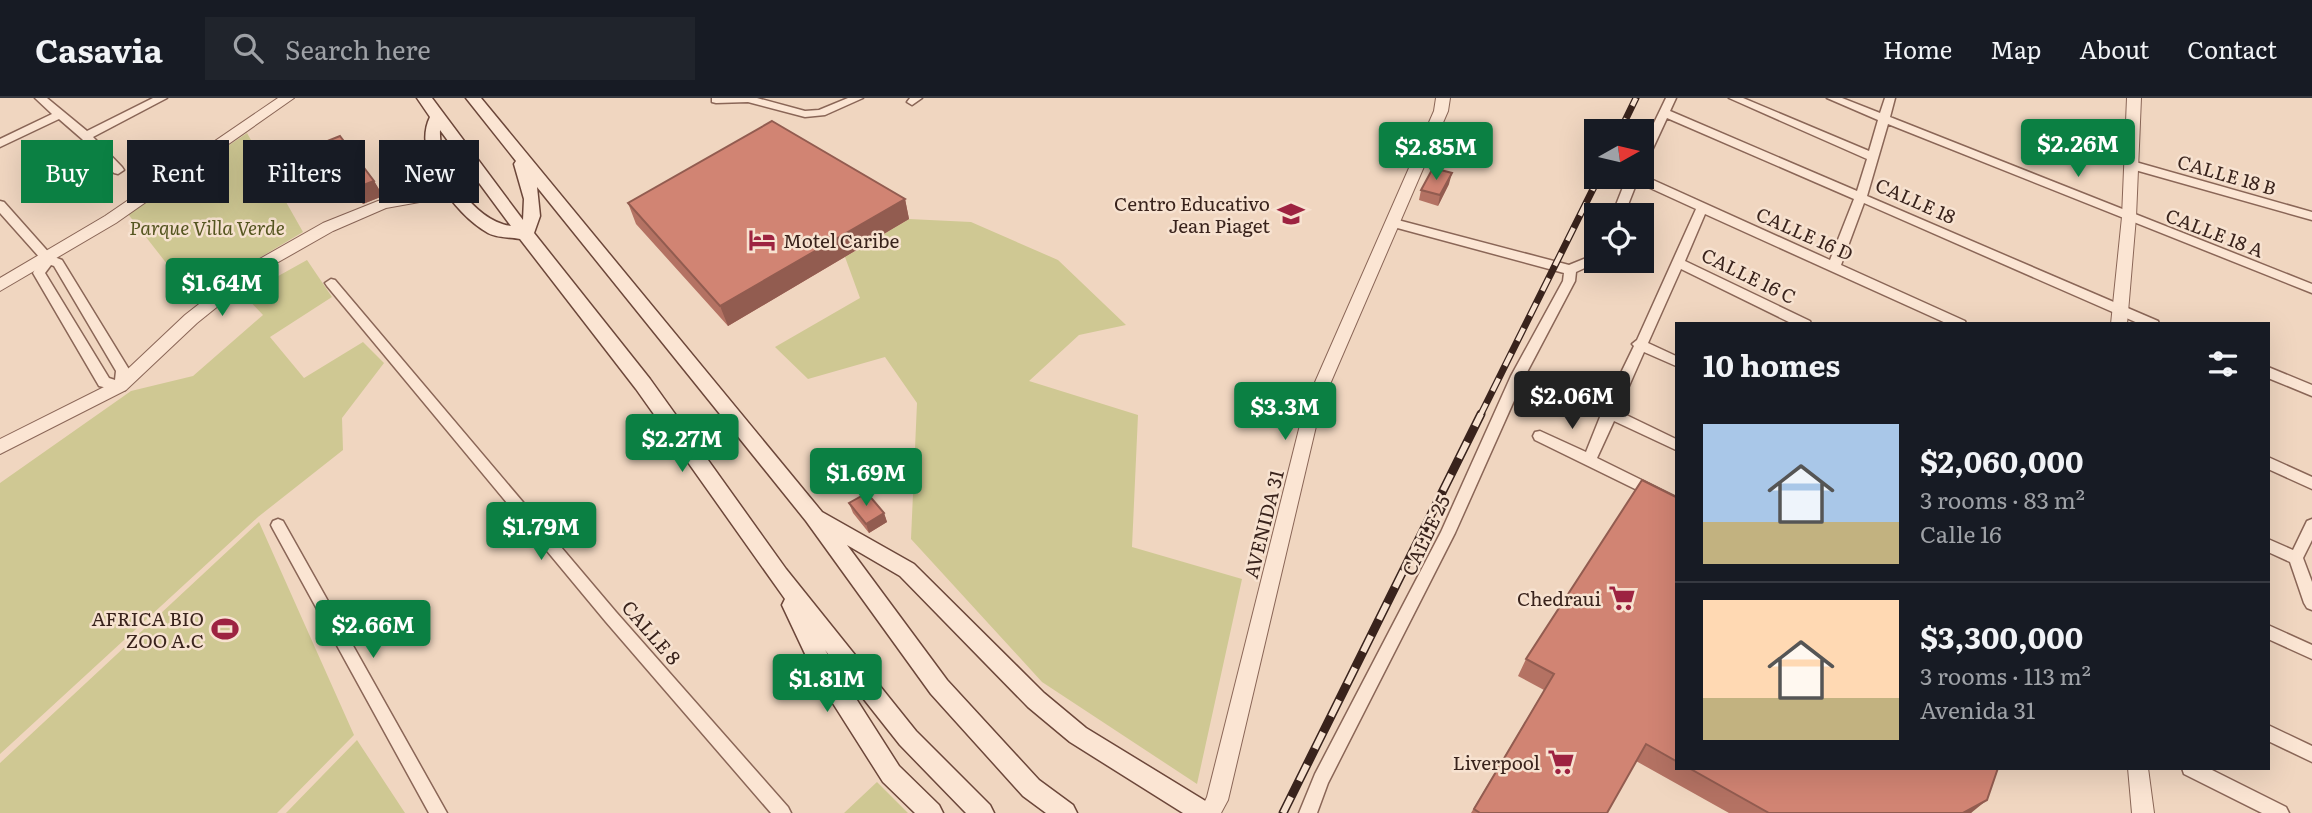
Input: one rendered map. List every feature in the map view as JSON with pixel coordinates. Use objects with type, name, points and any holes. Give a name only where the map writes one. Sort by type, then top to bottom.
[{"type":"main road","points":[[424,98],[525,234],[643,384],[779,575],[908,738],[982,813]]},
{"type":"main road","points":[[473,98],[813,515],[939,687],[1031,788],[1065,813]]},
{"type":"main road","points":[[431,140],[432,128],[438,116]]},
{"type":"main road","points":[[520,156],[535,216],[525,234]]},
{"type":"main road","points":[[461,203],[495,230],[525,234]]},
{"type":"main road","points":[[813,515],[907,570],[1036,700],[1078,735],[1204,813]]},
{"type":"main road","points":[[779,575],[823,668],[891,774],[931,813]]},
{"type":"street","points":[[40,98],[86,136],[118,170]]},
{"type":"street","points":[[86,136],[162,98]]},
{"type":"street","points":[[0,285],[48,259],[199,160],[287,98]]},
{"type":"street","points":[[703,98],[705,101],[748,99],[806,114],[821,113],[858,98]]},
{"type":"street","name":"AVENIDA 31","points":[[1210,813],[1217,800],[1314,405],[1394,223],[1441,111],[1443,98]]},
{"type":"street","points":[[1654,133],[1671,98]]},
{"type":"street","points":[[1734,98],[1873,157]]},
{"type":"street","name":"CALLE 18 A","points":[[1832,98],[2312,289]]},
{"type":"street","points":[[1834,266],[1861,197],[1890,98]]},
{"type":"street","points":[[2118,317],[2129,217],[2134,98]]},
{"type":"street","name":"CALLE 18","points":[[1664,112],[1861,197],[2118,317],[2143,322]]},
{"type":"street","points":[[0,143],[61,114]]},
{"type":"street","name":"CALLE 18 B","points":[[2132,165],[2312,216]]},
{"type":"street","name":"CALLE 16 D","points":[[1654,186],[1956,322]]},
{"type":"street","points":[[0,447],[120,386],[191,319],[254,269],[356,213],[389,203]]},
{"type":"street","points":[[0,205],[48,259],[58,263],[123,371],[120,386]]},
{"type":"street","points":[[1590,459],[1639,344],[1702,208]]},
{"type":"street","points":[[1394,223],[1570,271],[1584,264]]},
{"type":"street","points":[[48,259],[39,273],[104,382],[120,386]]},
{"type":"street","name":"CALLE 16 C","points":[[1676,262],[1801,322]]},
{"type":"street","name":"CALLE 25","points":[[1308,813],[1321,780],[1448,533],[1518,376],[1569,281],[1570,271]]},
{"type":"street","name":"CALLE 8","points":[[331,283],[611,617],[782,813]]},
{"type":"street","points":[[1639,344],[1675,362]]},
{"type":"street","points":[[2270,373],[2312,391]]},
{"type":"street","points":[[1609,412],[1675,445]]},
{"type":"street","points":[[1540,436],[1675,502]]},
{"type":"street","points":[[2270,464],[2312,483]]},
{"type":"street","points":[[278,525],[438,813]]},
{"type":"street","points":[[2312,525],[2296,558],[2312,603]]},
{"type":"street","points":[[2270,546],[2296,558]]},
{"type":"street","points":[[2270,633],[2312,652]]},
{"type":"street","points":[[2270,734],[2312,754]]},
{"type":"street","points":[[2138,770],[2143,813]]},
{"type":"street","points":[[2194,770],[2280,813]]},
{"type":"green space","name":"Parque Villa Verde","points":[[247,133],[251,140],[243,140],[243,203],[287,203],[303,232],[249,264],[199,305],[128,214],[144,203],[229,203],[229,145]]},
{"type":"green space","points":[[909,219],[971,222],[1058,260],[1126,325],[1079,335],[1029,381],[1138,415],[1132,547],[1242,579],[1197,784],[1042,682],[911,539],[917,403],[885,357],[808,379],[775,347],[860,298],[845,257]]},
{"type":"green space","points":[[307,260],[332,297],[270,337],[304,378],[363,342],[384,363],[342,418],[343,450],[258,517],[0,754],[0,483],[131,391],[193,376],[263,315],[244,295]]},
{"type":"green space","name":"AFRICA BIO ZOO A.C","points":[[259,522],[354,735],[277,813],[0,813],[0,763]]},
{"type":"green space","points":[[357,740],[405,813],[286,813]]},
{"type":"green space","points":[[877,782],[908,813],[844,813]]},
{"type":"building","name":"Motel Caribe","points":[[772,121],[905,199],[720,306],[628,203]]},
{"type":"building","points":[[1433,168],[1452,173],[1440,195],[1421,190]]},
{"type":"building","points":[[365,169],[374,181],[365,184]]},
{"type":"building","name":"Chedraui","points":[[1642,480],[1675,496],[1675,760],[1646,744],[1607,813],[1480,813],[1474,809],[1554,674],[1526,659]]},
{"type":"building","points":[[867,493],[884,513],[866,524],[849,503]]},
{"type":"building","points":[[1693,770],[1997,770],[1987,800],[1963,813],[1769,813]]},
{"type":"railway","points":[[1626,119],[1636,98]]},
{"type":"railway","points":[[1480,416],[1593,189]]},
{"type":"railway","points":[[1283,813],[1481,414]]},
{"type":"place","name":"Centro Educativo Jean Piaget","points":[[1291,214]]},
{"type":"place","name":"Motel Caribe","points":[[762,240]]},
{"type":"place","name":"Chedraui","points":[[1622,598]]},
{"type":"place","name":"AFRICA BIO ZOO A.C","points":[[225,629]]},
{"type":"place","name":"Liverpool","points":[[1561,762]]}]
